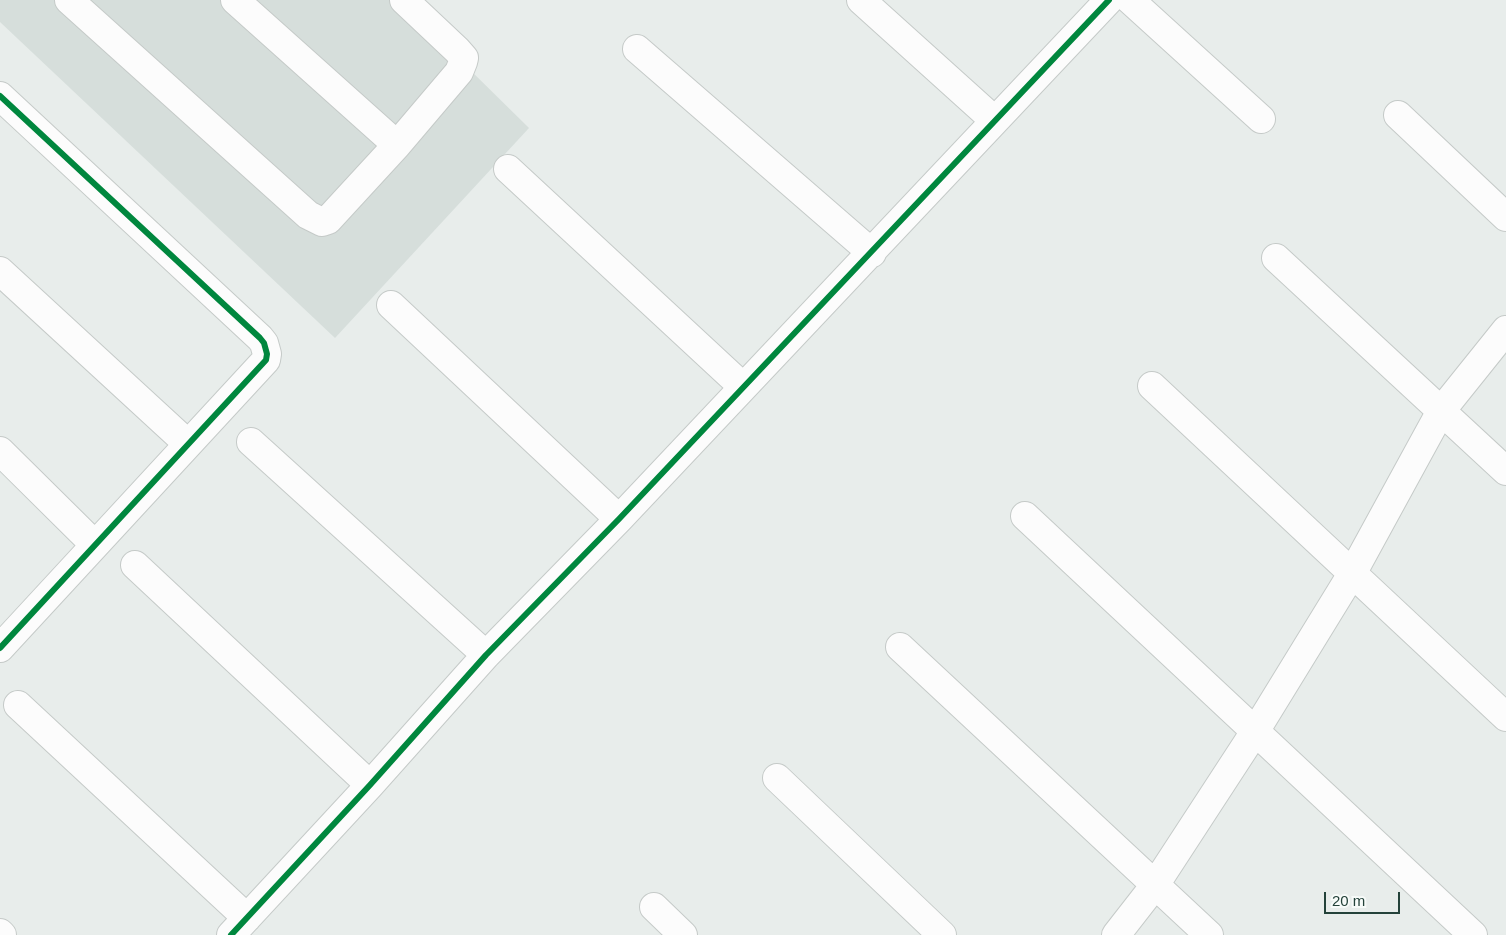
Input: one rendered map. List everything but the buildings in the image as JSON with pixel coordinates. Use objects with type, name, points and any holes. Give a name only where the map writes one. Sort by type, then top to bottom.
[{"type":"street","points":[[69,0],[314,220],[322,222],[328,220],[397,145],[459,72],[464,58],[404,0]]},
{"type":"street","points":[[235,0],[397,145]]},
{"type":"street","points":[[861,0],[994,120]]},
{"type":"street","points":[[18,705],[239,926],[370,785],[486,654],[618,519],[1109,0]]},
{"type":"street","points":[[1130,0],[1261,119]]},
{"type":"street","points":[[637,49],[872,252]]},
{"type":"street","points":[[0,96],[264,343],[267,349],[266,360],[1,644]]},
{"type":"street","points":[[1398,115],[1506,217]]},
{"type":"street","points":[[508,169],[742,386]]},
{"type":"street","points":[[1276,258],[1506,471]]},
{"type":"street","points":[[0,271],[188,444]]},
{"type":"street","points":[[391,305],[618,519]]},
{"type":"street","points":[[1116,935],[1154,885],[1256,730],[1353,572],[1441,411],[1506,330]]},
{"type":"street","points":[[1152,386],[1506,717]]},
{"type":"street","points":[[251,442],[486,654]]},
{"type":"street","points":[[0,451],[95,545]]},
{"type":"street","points":[[1025,516],[1473,935]]},
{"type":"street","points":[[135,565],[370,785]]},
{"type":"street","points":[[900,647],[1209,935]]},
{"type":"street","points":[[777,778],[942,935]]},
{"type":"street","points":[[654,908],[682,935]]},
{"type":"shaded area","points":[[0,0],[399,0],[529,128],[335,338],[0,22]]},
{"type":"cycle path","points":[[231,935],[370,785],[486,655],[619,519],[1109,0]]},
{"type":"cycle path","points":[[0,96],[260,338],[264,343],[267,354],[266,360],[0,648]]}]
